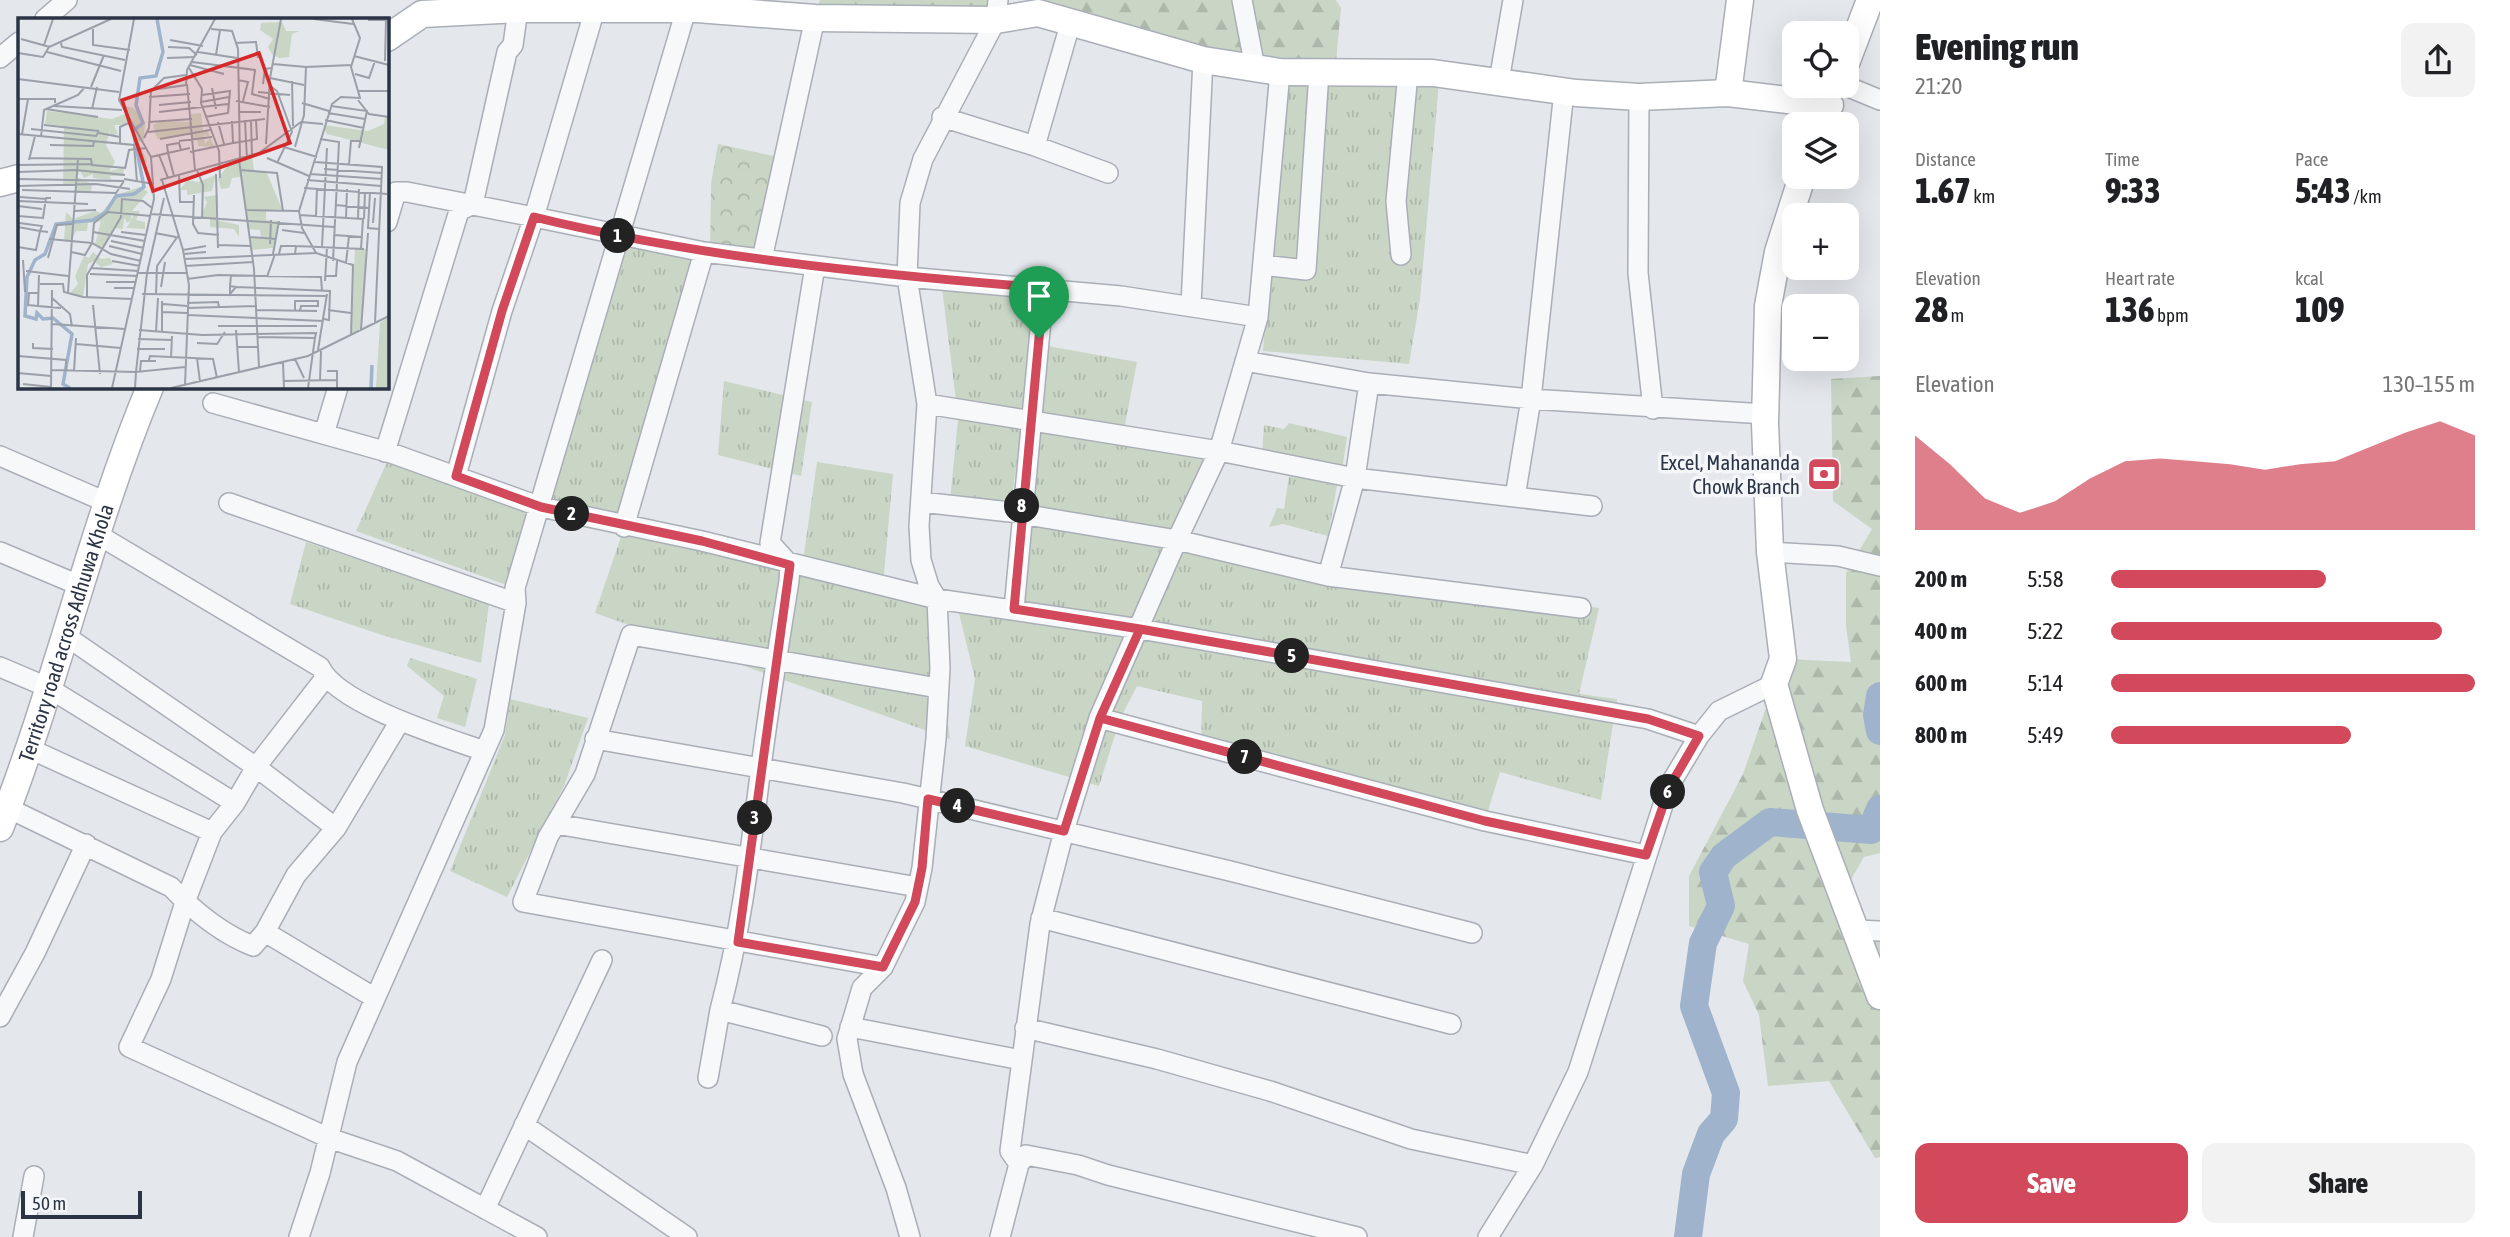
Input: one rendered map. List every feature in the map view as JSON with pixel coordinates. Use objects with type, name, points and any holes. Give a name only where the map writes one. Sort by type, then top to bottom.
[{"type":"street","points":[[46,18],[67,0]]},
{"type":"street","points":[[1018,1164],[1010,1151],[1025,1028],[1041,918],[1064,831],[1100,718],[1177,540],[1219,451],[1258,317],[1263,265],[1268,70],[1242,0]]},
{"type":"street","points":[[1499,81],[1513,0]]},
{"type":"street","points":[[1728,93],[1740,0]]},
{"type":"street","points":[[1859,29],[1870,0]]},
{"type":"street","points":[[299,1237],[329,1138],[347,1062],[494,730],[516,603],[515,588],[541,507],[618,236],[694,6]]},
{"type":"street","points":[[388,37],[422,14],[518,9],[694,6],[815,18],[1039,7],[1071,21],[1203,60],[1268,70],[1470,76],[1564,91],[1639,97],[1728,93],[1834,100],[1880,100]]},
{"type":"street","points":[[473,204],[507,52],[513,45],[518,9]]},
{"type":"street","points":[[456,476],[502,311],[534,217],[595,9]]},
{"type":"street","points":[[910,1237],[897,1188],[853,1074],[847,1039],[862,988],[883,967],[915,902],[938,688],[937,599],[929,586],[921,559],[921,502],[927,404],[907,276],[910,202],[923,159],[997,10]]},
{"type":"street","points":[[762,259],[815,18]]},
{"type":"street","points":[[1035,146],[1071,21]]},
{"type":"street","points":[[0,58],[18,43]]},
{"type":"street","points":[[1191,305],[1203,60]]},
{"type":"street","points":[[1263,265],[1306,270],[1319,72]]},
{"type":"street","points":[[1401,255],[1396,201],[1408,73]]},
{"type":"street","points":[[1516,497],[1531,399],[1564,91]]},
{"type":"street","points":[[1639,97],[1638,273],[1653,410]]},
{"type":"street","points":[[943,117],[1035,146],[1108,173]]},
{"type":"street","points":[[0,183],[18,178]]},
{"type":"street","points":[[1798,189],[1778,252],[1768,306],[1765,415],[1770,552],[1783,659],[1774,684],[1810,810],[1827,851],[1868,931],[1880,996]]},
{"type":"street","points":[[388,219],[396,192],[473,204],[704,252],[1191,305],[1258,317]]},
{"type":"street","points":[[385,452],[458,211],[473,204]]},
{"type":"street","points":[[624,527],[704,252]]},
{"type":"street","points":[[790,565],[769,543],[815,266]]},
{"type":"street","points":[[1014,609],[1044,288]]},
{"type":"street","points":[[1245,361],[1369,383],[1653,410],[1765,415]]},
{"type":"street","points":[[1328,576],[1355,478],[1369,383]]},
{"type":"street","name":"Territory road across Adhuwa Khola","points":[[4,803],[28,748],[63,634],[81,586],[95,533],[150,388]]},
{"type":"street","points":[[324,434],[338,388]]},
{"type":"street","points":[[213,403],[385,452],[541,507],[624,527],[702,541],[790,565],[937,599],[1140,629],[1648,719],[1699,736]]},
{"type":"street","points":[[927,404],[1031,423],[1219,451],[1355,478],[1592,506]]},
{"type":"street","points":[[0,456],[106,502]]},
{"type":"street","points":[[921,502],[1022,514],[1177,540],[1328,576],[1581,608]]},
{"type":"street","points":[[229,503],[516,603]]},
{"type":"street","points":[[95,533],[320,667],[325,678],[400,721],[484,751]]},
{"type":"street","points":[[0,552],[81,586]]},
{"type":"street","points":[[1770,552],[1838,556],[1880,566]]},
{"type":"street","points":[[708,1078],[720,1010],[738,942],[790,565]]},
{"type":"street","points":[[63,634],[256,767],[336,828]]},
{"type":"street","points":[[883,967],[523,902],[556,824],[585,774],[631,635],[938,688]]},
{"type":"street","points":[[0,667],[47,687],[234,803]]},
{"type":"street","points":[[325,678],[256,767],[212,832],[185,902],[161,979],[129,1047],[329,1138],[397,1161],[537,1237]]},
{"type":"street","points":[[1488,1237],[1533,1166],[1578,1072],[1670,786],[1699,736],[1719,711],[1774,684]]},
{"type":"street","points":[[1100,718],[1485,821],[1646,855]]},
{"type":"street","points":[[4,803],[142,875],[171,887],[185,902],[234,939],[253,946],[265,932],[296,875],[336,828],[400,721]]},
{"type":"street","points":[[595,739],[928,799],[1472,933]]},
{"type":"street","points":[[28,748],[212,832]]},
{"type":"street","points":[[556,824],[918,887]]},
{"type":"street","points":[[0,1017],[35,953],[86,844]]},
{"type":"street","points":[[1041,918],[1451,1024]]},
{"type":"street","points":[[265,932],[375,998]]},
{"type":"street","points":[[485,1209],[602,960]]},
{"type":"street","points":[[720,1010],[822,1036]]},
{"type":"street","points":[[850,1027],[1021,1060]]},
{"type":"street","points":[[1025,1028],[1157,1059],[1282,1095],[1411,1139],[1533,1166]]},
{"type":"street","points":[[524,1125],[687,1237]]},
{"type":"street","points":[[1000,1237],[1018,1164],[1026,1155],[1047,1158],[1357,1237]]},
{"type":"street","points":[[23,1237],[34,1176]]},
{"type":"green space","points":[[820,0],[1002,0],[996,20],[815,18]]},
{"type":"green space","points":[[1039,0],[1336,0],[1341,8],[1335,72],[1295,71],[1038,13]]},
{"type":"green space","points":[[1280,72],[1439,82],[1420,299],[1409,364],[1263,351]]},
{"type":"green space","points":[[718,144],[783,158],[762,259],[710,253],[711,184]]},
{"type":"green space","points":[[618,236],[710,253],[625,527],[803,561],[817,462],[893,474],[883,585],[937,599],[940,668],[950,739],[595,613],[624,528],[541,507],[515,588],[356,531],[391,453],[541,506]]},
{"type":"green space","points":[[941,280],[1044,288],[1021,413],[956,400]]},
{"type":"green space","points":[[1047,346],[1137,362],[1124,430],[1040,418]]},
{"type":"green space","points":[[1880,376],[1880,853],[1864,857],[1846,888],[1856,930],[1880,931],[1880,1157],[1875,1158],[1829,1081],[1768,1086],[1759,1015],[1743,981],[1749,944],[1689,926],[1689,876],[1743,774],[1783,659],[1851,662],[1846,626],[1846,573],[1872,529],[1833,501],[1831,379]]},
{"type":"green space","points":[[724,381],[812,402],[801,476],[718,455]]},
{"type":"green space","points":[[958,419],[1021,429],[1010,512],[950,501]]},
{"type":"green space","points":[[1289,423],[1347,437],[1342,470],[1262,455],[1264,425],[1284,429]]},
{"type":"green space","points":[[1036,431],[1206,459],[1169,534],[1195,547],[1599,608],[1579,694],[1617,699],[1601,800],[1500,772],[1485,821],[1201,745],[1202,701],[1137,686],[1120,719],[1099,786],[965,746],[975,679],[956,601],[1014,609]]},
{"type":"green space","points":[[1289,476],[1337,485],[1328,536],[1283,524],[1269,527],[1277,508],[1284,509]]},
{"type":"green space","points":[[306,542],[489,604],[481,663],[382,635],[290,604]]},
{"type":"green space","points":[[410,658],[477,679],[465,727],[437,718],[444,696],[407,666]]},
{"type":"green space","points":[[510,699],[588,718],[564,786],[507,897],[450,871],[505,735]]},
{"type":"waterway","points":[[1880,696],[1877,715],[1880,731]]},
{"type":"waterway","points":[[1688,1237],[1696,1174],[1711,1134],[1724,1119],[1726,1093],[1694,1006],[1703,943],[1721,906],[1713,872],[1724,856],[1770,822],[1871,830],[1880,809]]},
{"type":"place","name":"Excel, Mahananda Chowk Branch","points":[[1824,474]]},
{"type":"route","points":[[1039,338],[1014,609],[1140,629],[1122,668],[1100,718],[1485,821],[1646,855],[1670,786],[1699,736],[1648,719],[1140,629],[1100,718],[1064,831],[928,799],[922,868],[915,902],[883,967],[738,942],[790,565],[702,541],[624,527],[541,507],[456,476],[502,311],[534,217],[704,252],[907,276],[1044,288],[1039,338]]}]
